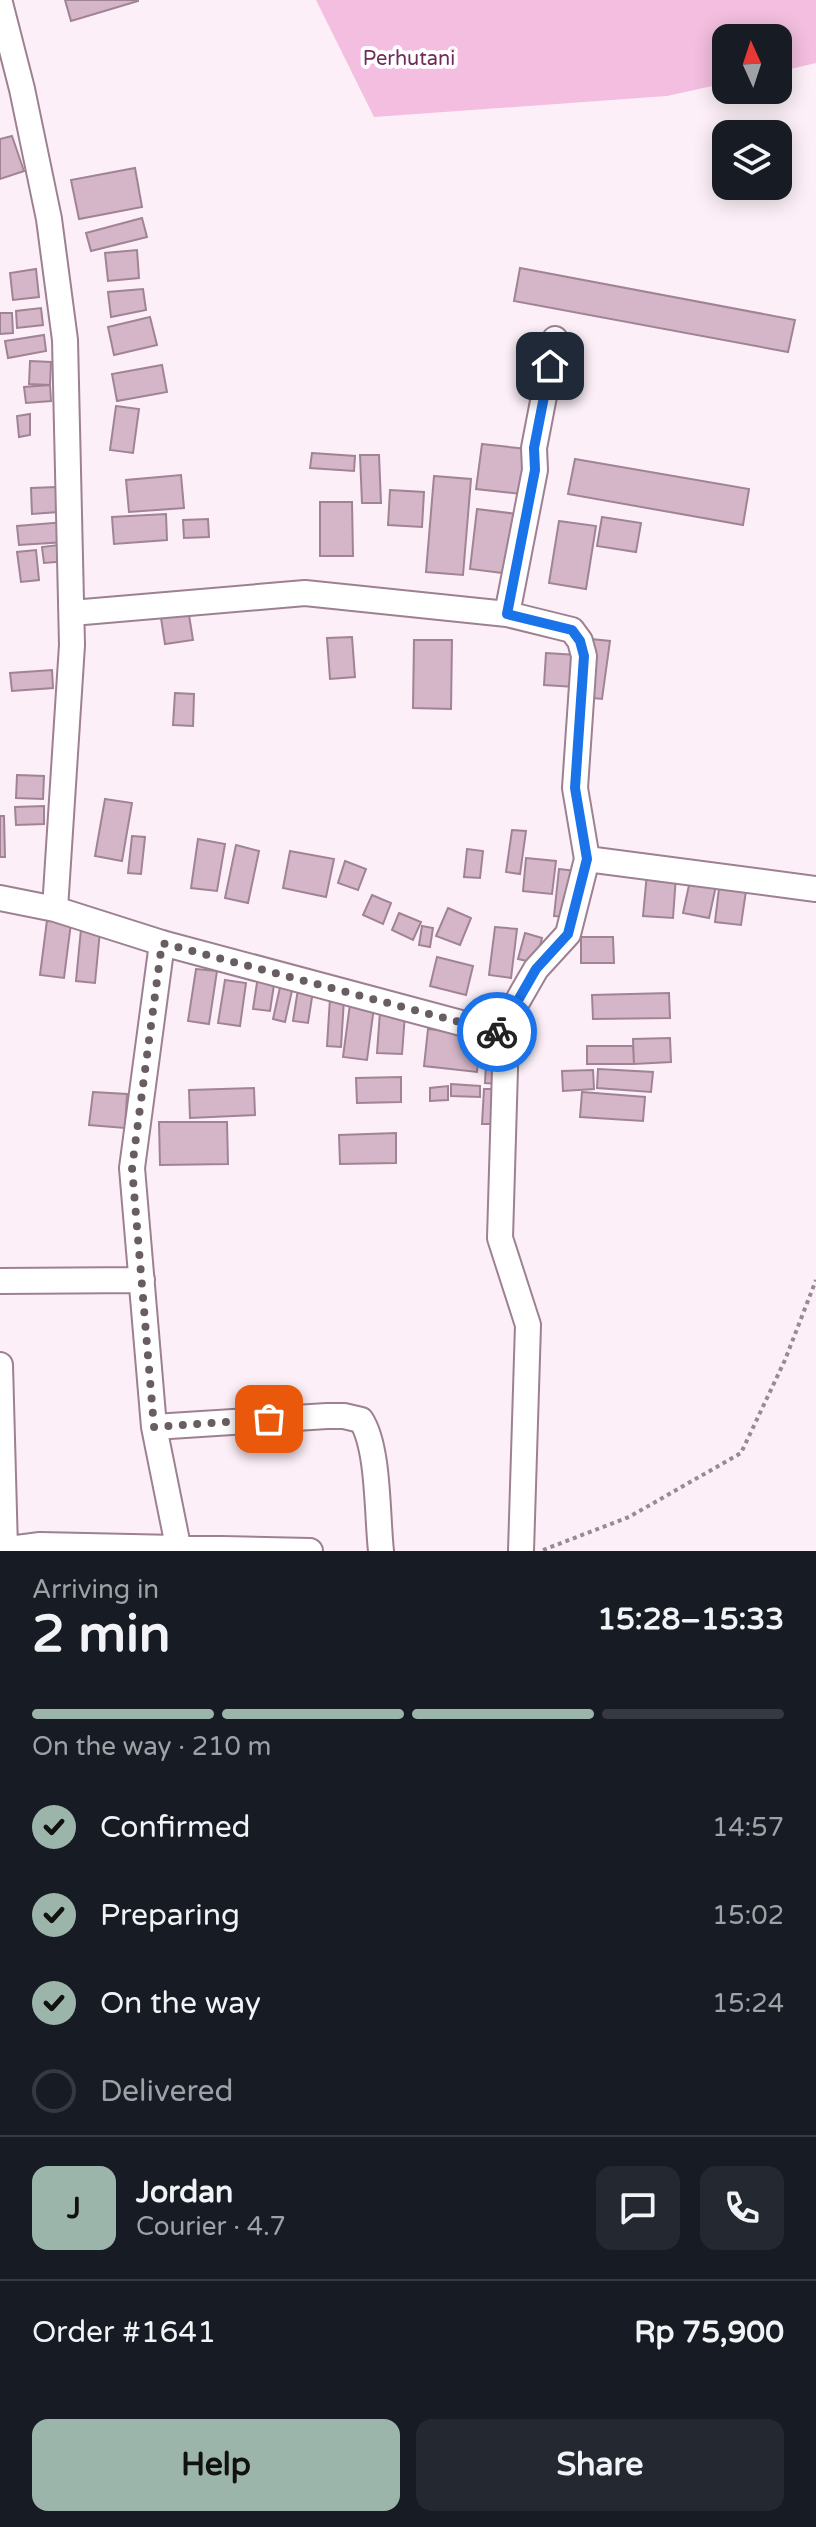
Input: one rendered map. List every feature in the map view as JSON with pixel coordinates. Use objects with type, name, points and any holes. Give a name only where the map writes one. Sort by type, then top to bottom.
[{"type":"street","points":[[0,3],[11,91],[49,219],[65,340],[72,645],[55,909]]},
{"type":"street","points":[[507,614],[535,470],[534,448],[555,339]]},
{"type":"street","points":[[72,613],[305,593],[507,614],[572,630],[580,641],[584,656],[575,788],[587,859],[568,934],[536,969],[513,1009],[506,1035],[500,1238],[528,1325],[521,1551]]},
{"type":"street","points":[[587,859],[816,889]]},
{"type":"street","points":[[0,898],[55,909],[162,943],[506,1035]]},
{"type":"street","points":[[162,943],[132,1168],[154,1427],[179,1549]]},
{"type":"street","points":[[0,1281],[142,1280]]},
{"type":"street","points":[[0,1365],[2,1550],[40,1545],[310,1551]]},
{"type":"street","points":[[154,1427],[327,1416],[361,1420],[367,1429],[373,1452],[381,1551]]},
{"type":"path","points":[[540,1551],[629,1517],[741,1453],[785,1360],[816,1280]]},
{"type":"green space","name":"Perhutani","points":[[316,0],[816,0],[816,63],[792,69],[792,24],[712,24],[712,86],[667,96],[374,117]]},
{"type":"building","points":[[65,0],[138,0],[138,1],[71,21]]},
{"type":"building","points":[[12,136],[24,171],[0,179],[0,139]]},
{"type":"building","points":[[135,168],[142,207],[79,219],[71,180]]},
{"type":"building","points":[[142,218],[147,237],[91,251],[86,233]]},
{"type":"building","points":[[137,250],[139,278],[108,281],[105,253]]},
{"type":"building","points":[[520,268],[795,320],[788,352],[514,301]]},
{"type":"building","points":[[36,269],[39,297],[13,300],[10,273]]},
{"type":"building","points":[[143,289],[146,310],[111,317],[108,292]]},
{"type":"building","points":[[41,308],[43,325],[17,328],[16,311]]},
{"type":"building","points":[[0,313],[12,313],[13,333],[0,334]]},
{"type":"building","points":[[150,317],[157,345],[114,355],[108,327]]},
{"type":"building","points":[[44,335],[46,351],[8,358],[5,341]]},
{"type":"building","points":[[30,361],[51,362],[50,385],[29,384]]},
{"type":"building","points":[[162,365],[167,392],[117,401],[112,374]]},
{"type":"building","points":[[50,385],[51,401],[26,403],[24,387]]},
{"type":"building","points":[[116,406],[139,409],[133,453],[110,450]]},
{"type":"building","points":[[30,414],[30,435],[19,437],[17,416]]},
{"type":"building","points":[[482,444],[527,449],[521,494],[476,489]]},
{"type":"building","points":[[312,453],[355,456],[354,471],[310,468]]},
{"type":"building","points":[[360,455],[379,455],[381,503],[362,503]]},
{"type":"building","points":[[575,459],[749,489],[743,525],[568,494]]},
{"type":"building","points":[[181,475],[184,508],[129,512],[126,480]]},
{"type":"building","points":[[434,476],[471,479],[463,575],[426,572]]},
{"type":"building","points":[[56,487],[58,512],[32,514],[31,488]]},
{"type":"building","points":[[390,490],[424,492],[422,527],[388,525]]},
{"type":"building","points":[[320,502],[352,502],[353,556],[320,556]]},
{"type":"building","points":[[477,509],[517,514],[510,574],[470,569]]},
{"type":"building","points":[[166,514],[167,540],[114,544],[112,517]]},
{"type":"building","points":[[602,517],[641,523],[636,552],[597,546]]},
{"type":"building","points":[[208,519],[209,537],[184,538],[183,520]]},
{"type":"building","points":[[559,521],[596,526],[586,589],[549,583]]},
{"type":"building","points":[[65,522],[66,542],[19,545],[17,526]]},
{"type":"building","points":[[66,544],[68,561],[44,563],[42,547]]},
{"type":"building","points":[[36,550],[39,580],[21,582],[17,552]]},
{"type":"building","points":[[189,615],[193,640],[165,644],[161,618]]},
{"type":"building","points":[[352,637],[355,677],[330,679],[327,638]]},
{"type":"building","points":[[591,639],[610,641],[602,699],[584,697]]},
{"type":"building","points":[[414,640],[452,640],[451,709],[413,708]]},
{"type":"building","points":[[546,653],[577,655],[575,687],[544,685]]},
{"type":"building","points":[[52,670],[53,688],[12,691],[10,673]]},
{"type":"building","points":[[175,693],[194,694],[193,726],[173,725]]},
{"type":"building","points":[[17,775],[44,776],[43,799],[16,798]]},
{"type":"building","points":[[105,799],[132,803],[122,861],[95,856]]},
{"type":"building","points":[[44,806],[44,824],[16,825],[15,807]]},
{"type":"building","points":[[0,816],[4,816],[5,857],[0,857]]},
{"type":"building","points":[[512,830],[526,831],[520,874],[506,872]]},
{"type":"building","points":[[132,836],[145,837],[141,874],[128,873]]},
{"type":"building","points":[[198,839],[225,844],[217,891],[191,888]]},
{"type":"building","points":[[236,845],[259,851],[248,903],[225,898]]},
{"type":"building","points":[[467,849],[483,851],[480,878],[464,877]]},
{"type":"building","points":[[290,851],[334,859],[326,897],[283,888]]},
{"type":"building","points":[[526,858],[556,861],[552,894],[523,891]]},
{"type":"building","points":[[345,861],[366,869],[358,890],[338,883]]},
{"type":"building","points":[[559,869],[576,871],[571,917],[554,916]]},
{"type":"building","points":[[647,873],[676,876],[673,918],[643,916]]},
{"type":"building","points":[[691,876],[717,881],[709,918],[683,913]]},
{"type":"building","points":[[720,880],[747,884],[741,925],[715,922]]},
{"type":"building","points":[[372,895],[391,903],[383,924],[363,915]]},
{"type":"building","points":[[448,908],[471,918],[460,945],[436,936]]},
{"type":"building","points":[[399,913],[421,922],[413,940],[392,930]]},
{"type":"building","points":[[47,920],[71,923],[64,978],[40,975]]},
{"type":"building","points":[[422,926],[433,928],[430,947],[419,945]]},
{"type":"building","points":[[495,927],[517,929],[511,978],[489,975]]},
{"type":"building","points":[[81,929],[100,931],[95,983],[76,981]]},
{"type":"building","points":[[525,933],[542,938],[536,963],[518,959]]},
{"type":"building","points":[[581,937],[613,937],[614,963],[581,963]]},
{"type":"building","points":[[437,957],[473,966],[466,995],[430,986]]},
{"type":"building","points":[[196,969],[217,971],[209,1024],[188,1021]]},
{"type":"building","points":[[258,976],[275,978],[270,1011],[253,1009]]},
{"type":"building","points":[[225,980],[246,983],[240,1026],[218,1023]]},
{"type":"building","points":[[281,983],[293,986],[285,1022],[273,1019]]},
{"type":"building","points":[[298,989],[313,991],[308,1023],[293,1021]]},
{"type":"building","points":[[669,993],[670,1018],[593,1019],[592,995]]},
{"type":"building","points":[[330,998],[344,999],[341,1047],[327,1046]]},
{"type":"building","points":[[350,1004],[374,1007],[367,1060],[343,1057]]},
{"type":"building","points":[[380,1012],[405,1014],[402,1054],[377,1053]]},
{"type":"building","points":[[428,1029],[481,1035],[477,1072],[424,1066]]},
{"type":"building","points":[[670,1038],[671,1062],[634,1064],[633,1039]]},
{"type":"building","points":[[487,1041],[502,1042],[500,1084],[485,1083]]},
{"type":"building","points":[[587,1046],[633,1046],[634,1064],[587,1064]]},
{"type":"building","points":[[598,1069],[653,1072],[651,1092],[597,1088]]},
{"type":"building","points":[[593,1070],[594,1089],[563,1091],[562,1071]]},
{"type":"building","points":[[401,1077],[401,1102],[357,1103],[356,1078]]},
{"type":"building","points":[[451,1084],[480,1086],[480,1097],[451,1096]]},
{"type":"building","points":[[448,1086],[448,1100],[430,1101],[430,1088]]},
{"type":"building","points":[[254,1088],[255,1115],[190,1118],[189,1090]]},
{"type":"building","points":[[484,1089],[499,1089],[498,1124],[482,1124]]},
{"type":"building","points":[[93,1092],[127,1094],[125,1128],[89,1125]]},
{"type":"building","points":[[582,1092],[645,1097],[643,1121],[580,1117]]},
{"type":"building","points":[[159,1122],[227,1122],[228,1164],[160,1165]]},
{"type":"building","points":[[396,1133],[396,1163],[340,1164],[339,1135]]},
{"type":"way so far","points":[[269,1419],[154,1427],[132,1168],[162,943],[497,1032]]},
{"type":"route","points":[[497,1032],[506,1035],[513,1009],[536,969],[568,934],[587,859],[575,788],[584,656],[580,641],[572,630],[507,614],[535,470],[534,448],[550,366]]}]
